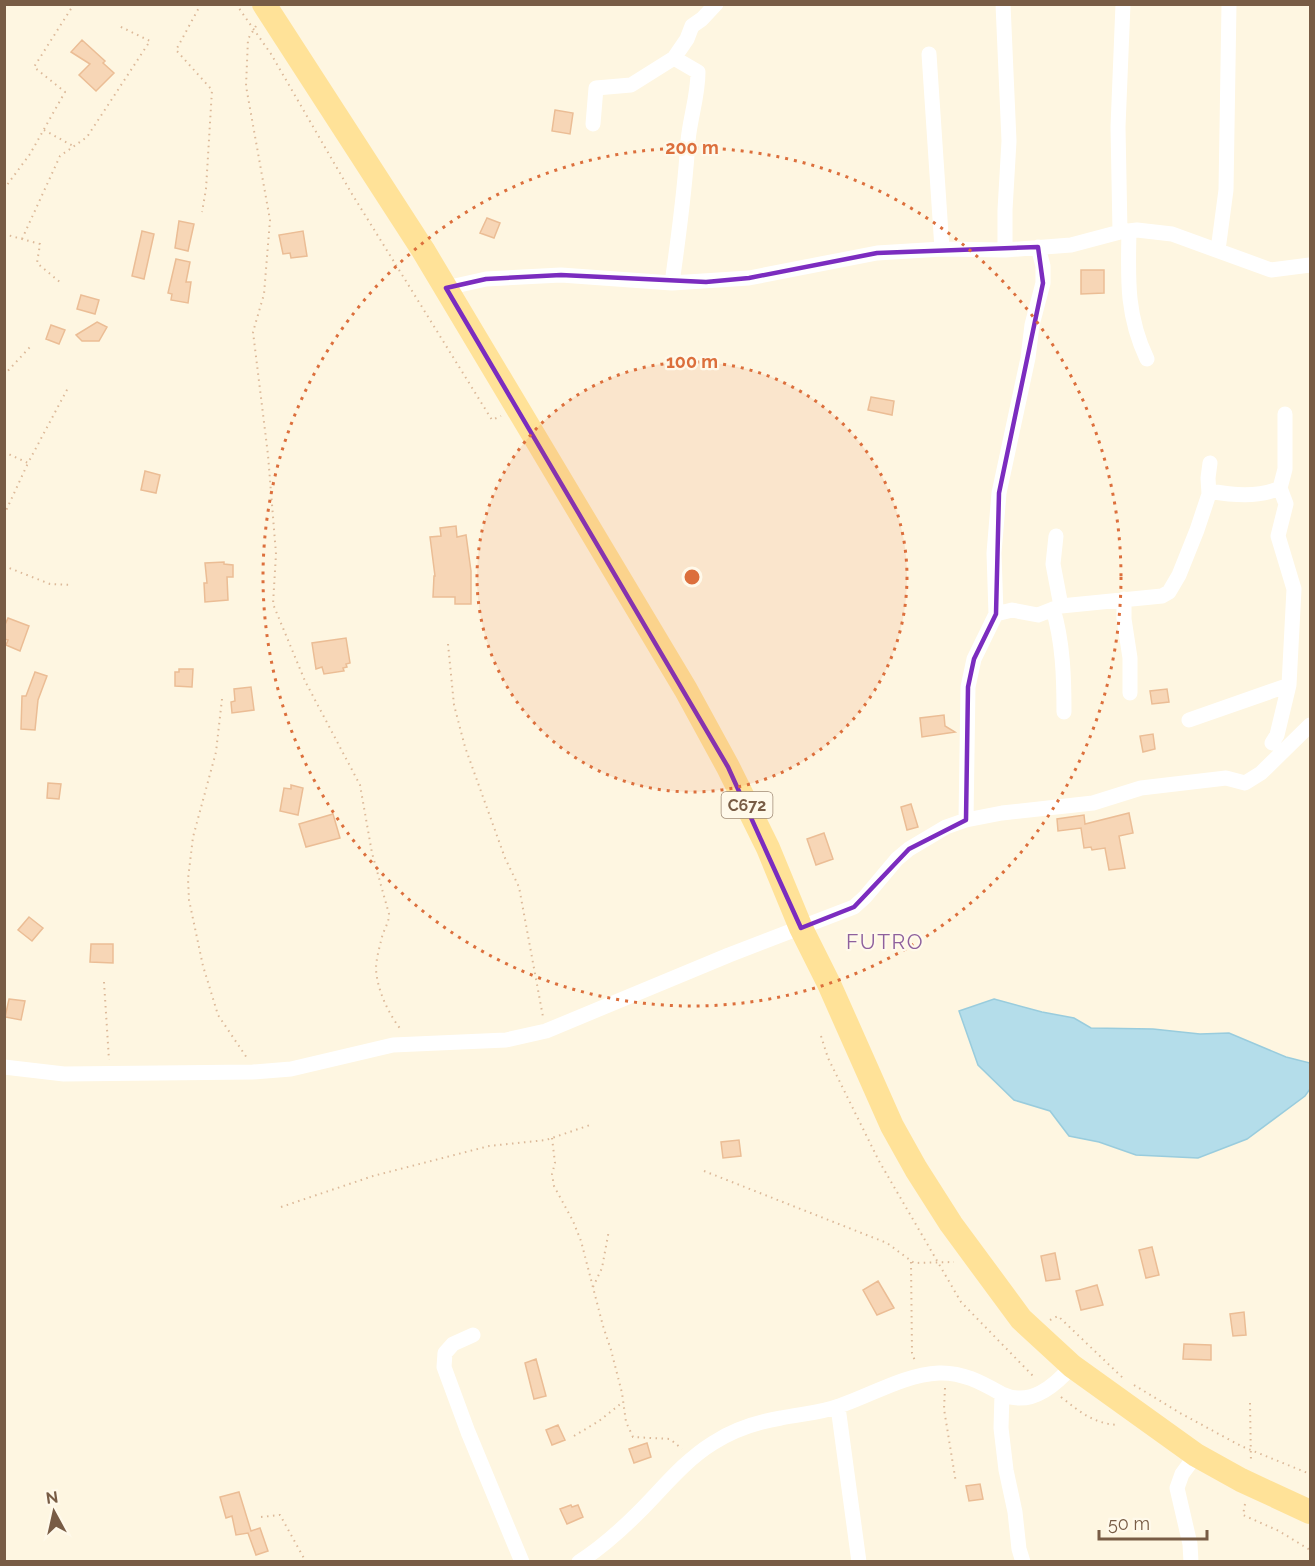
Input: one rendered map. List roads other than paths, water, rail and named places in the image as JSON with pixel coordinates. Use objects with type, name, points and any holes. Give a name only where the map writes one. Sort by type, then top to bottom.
[{"type":"main road","name":"C672","points":[[266,7],[446,288],[686,690],[728,767],[768,848],[801,928],[829,984],[892,1126],[915,1169],[970,1250],[1021,1319],[1072,1366],[1196,1455],[1248,1483],[1311,1512]]},
{"type":"street","points":[[593,124],[596,88],[631,85],[674,58],[687,39],[692,26],[716,4]]},
{"type":"street","points":[[1003,4],[1009,141],[1005,250]]},
{"type":"street","points":[[1123,4],[1118,127],[1128,280],[1132,321],[1147,359]]},
{"type":"street","points":[[1218,250],[1226,190],[1229,4]]},
{"type":"street","points":[[929,54],[942,249]]},
{"type":"street","points":[[672,283],[688,165],[688,139],[699,72],[674,58]]},
{"type":"street","points":[[446,288],[486,279],[561,275],[672,283],[749,279],[877,253],[942,249],[1005,250],[1071,245],[1125,231],[1172,234],[1271,270],[1311,265]]},
{"type":"street","points":[[966,820],[968,687],[974,659],[996,614],[994,554],[999,493],[1028,358],[1032,325],[1043,284],[1043,266],[1038,247]]},
{"type":"street","points":[[1272,743],[1277,735],[1289,686],[1294,589],[1278,536],[1286,504],[1280,488],[1286,469],[1285,414]]},
{"type":"street","points":[[996,614],[1012,610],[1038,615],[1057,608],[1162,596],[1169,592],[1179,575],[1197,530],[1209,491],[1210,463]]},
{"type":"street","points":[[1209,491],[1251,495],[1280,488]]},
{"type":"street","points":[[1056,536],[1053,564],[1064,680],[1064,712]]},
{"type":"street","points":[[1124,599],[1124,619],[1130,658],[1130,693]]},
{"type":"street","points":[[1190,720],[1289,686]]},
{"type":"street","points":[[4,1067],[64,1074],[263,1071],[291,1069],[393,1046],[506,1040],[546,1031],[729,955],[854,907],[866,897],[897,859],[909,849],[946,827],[966,820],[1002,813],[1094,802],[1141,788],[1226,778],[1245,783],[1261,773],[1311,725]]},
{"type":"street","points":[[473,1335],[453,1344],[445,1353],[444,1367],[468,1432],[522,1562]]},
{"type":"street","points":[[579,1562],[592,1554],[639,1512],[662,1486],[691,1460],[711,1444],[739,1429],[779,1418],[838,1407],[897,1382],[920,1375],[945,1373],[972,1377],[1002,1394],[1022,1400],[1042,1392],[1072,1366]]},
{"type":"street","points":[[1002,1394],[1001,1428],[1006,1470],[1023,1562]]},
{"type":"street","points":[[838,1407],[859,1562]]},
{"type":"street","points":[[1191,1562],[1190,1545],[1176,1488],[1182,1474],[1196,1455]]},
{"type":"water","points":[[994,999],[1074,1018],[1091,1028],[1153,1029],[1200,1034],[1229,1033],[1286,1057],[1310,1063],[1310,1089],[1305,1096],[1247,1139],[1198,1158],[1136,1155],[1099,1142],[1069,1136],[1050,1111],[1014,1100],[978,1065],[959,1011]]},
{"type":"district","name":"FUTRO","points":[[885,942]]}]
